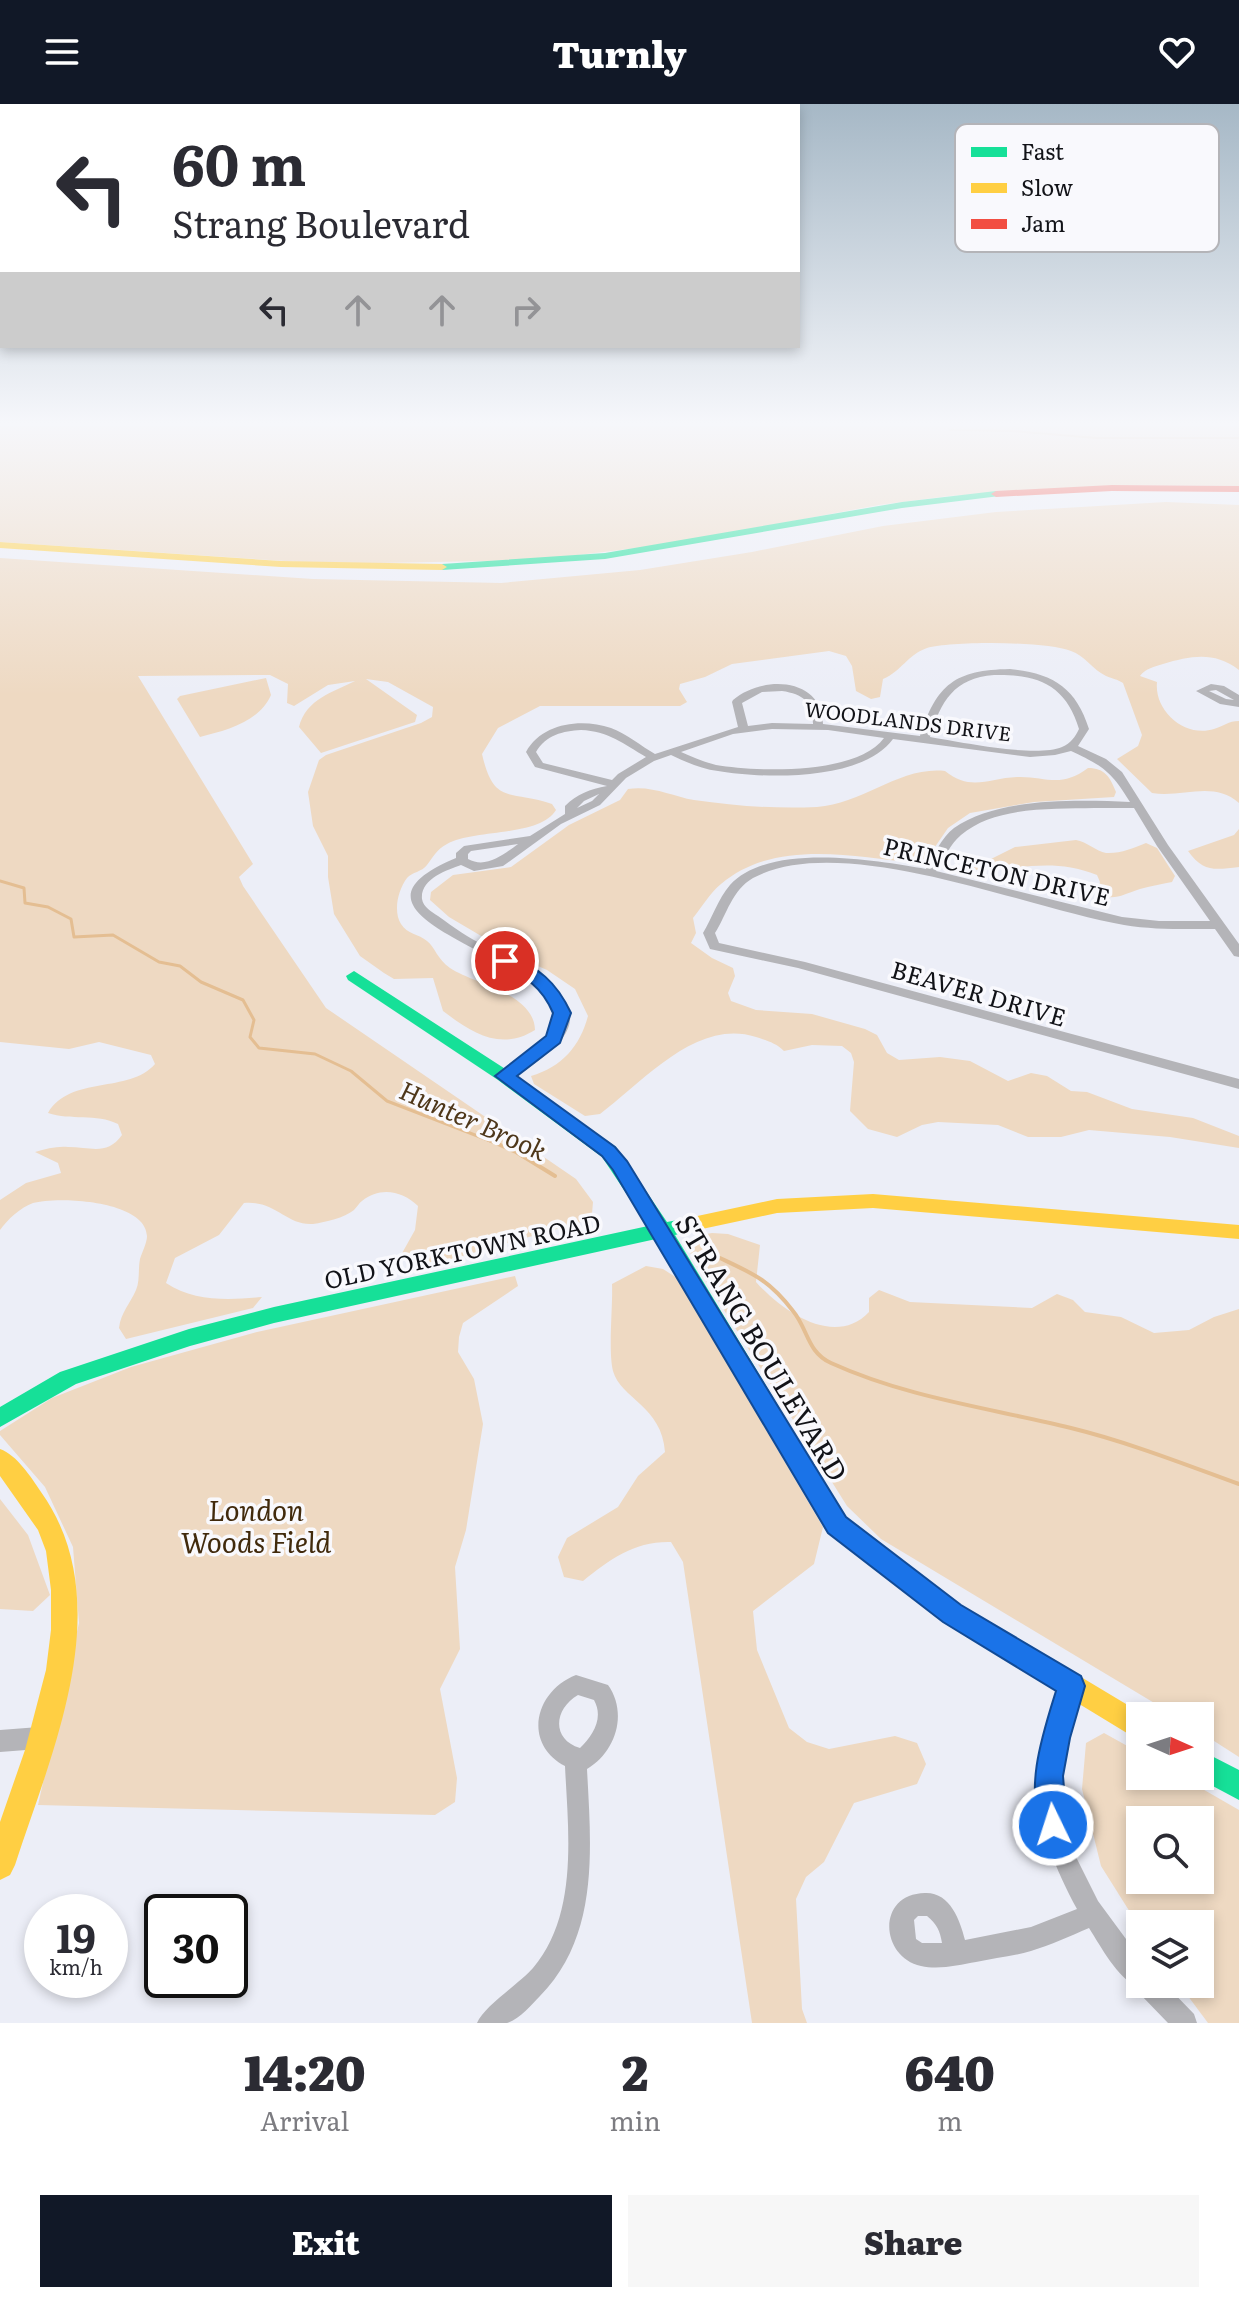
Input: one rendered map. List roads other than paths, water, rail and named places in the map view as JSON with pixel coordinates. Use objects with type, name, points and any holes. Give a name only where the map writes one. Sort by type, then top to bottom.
[{"type":"main road","points":[[0,545],[335,567],[476,567],[638,552],[839,516]]},
{"type":"main road","points":[[0,553],[332,575],[476,576],[642,563],[916,516]]},
{"type":"main road","name":"STRANG BOULEVARD","points":[[354,976],[504,1076],[609,1152],[661,1230],[837,1525],[952,1613],[1126,1719]]},
{"type":"main road","name":"OLD YORKTOWN ROAD","points":[[0,1418],[68,1378],[151,1349],[274,1315],[777,1206],[873,1201],[1239,1232]]},
{"type":"main road","points":[[0,1459],[43,1517],[58,1551],[64,1604],[57,1670],[0,1865]]},
{"type":"main road","points":[[1214,1772],[1239,1786]]},
{"type":"street","points":[[924,739],[945,691],[955,683],[972,675],[1009,671],[1047,680],[1075,702],[1084,729],[1072,747],[1112,768],[1239,953]]},
{"type":"street","points":[[744,729],[737,702],[749,693],[771,689],[798,691],[809,696],[816,706],[818,727]]},
{"type":"street","name":"WOODLANDS DRIVE","points":[[462,860],[474,867],[483,867],[504,858],[571,815],[596,803],[611,787],[654,757],[744,729],[818,727],[1011,753],[1055,753],[1072,747]]},
{"type":"street","points":[[611,787],[539,765],[531,752],[533,746],[542,736],[557,730],[587,728],[615,733],[654,757]]},
{"type":"street","points":[[670,751],[718,768],[810,769],[855,762],[886,747],[891,735]]},
{"type":"street","points":[[929,873],[953,836],[983,819],[1028,810],[1137,805]]},
{"type":"street","name":"WOODLANDS DRIVE","points":[[462,860],[462,853],[468,848],[531,839]]},
{"type":"street","points":[[492,845],[502,850],[504,858]]},
{"type":"street","name":"WOODLANDS DRIVE","points":[[462,860],[431,874],[416,892],[418,907],[480,949],[529,973],[552,990],[562,1013],[554,1039],[504,1076]]},
{"type":"street","name":"PRINCETON DRIVE","points":[[709,940],[709,933],[725,897],[752,874],[770,868],[829,862],[883,865],[929,873],[1126,921],[1220,925]]},
{"type":"street","name":"BEAVER DRIVE","points":[[709,940],[714,946],[814,969],[1239,1084]]},
{"type":"street","points":[[1071,1686],[1049,1776],[1053,1825],[1070,1870],[1126,1961]]},
{"type":"street","points":[[0,1741],[39,1738]]},
{"type":"street","points":[[489,2023],[522,1999],[560,1952],[571,1918],[578,1860],[576,1760]]},
{"type":"street","points":[[956,1954],[1031,1939],[1095,1914]]},
{"type":"street","points":[[1161,1998],[1185,2023]]},
{"type":"waterway","name":"Hunter Brook","points":[[0,881],[24,888],[25,903],[48,907],[71,919],[74,937],[113,935],[159,962],[180,966],[201,982],[243,1000],[254,1020],[250,1037],[259,1048],[315,1054],[351,1071],[387,1101],[493,1142]]},
{"type":"waterway","name":"Hunter Brook","points":[[489,1140],[555,1176]]},
{"type":"waterway","points":[[720,1258],[752,1274],[776,1292],[798,1318],[817,1353],[831,1363],[919,1394],[1114,1440],[1239,1484]]},
{"type":"park label","name":"London Woods Field","points":[[256,1525]]}]
